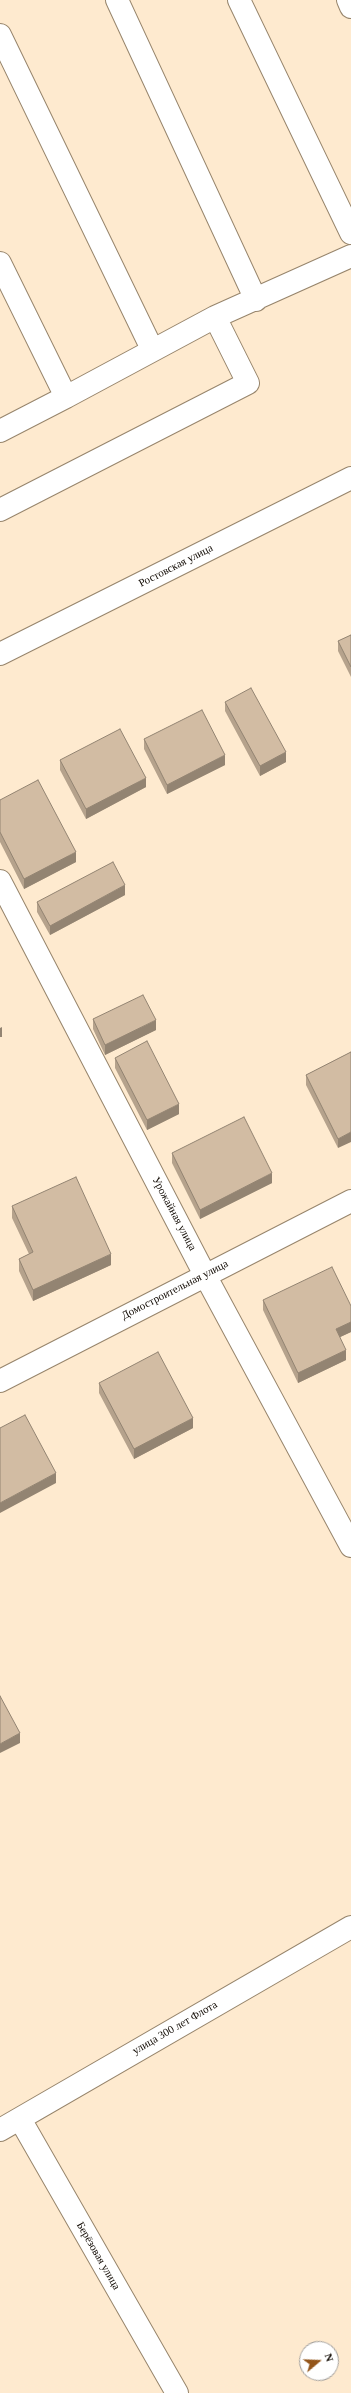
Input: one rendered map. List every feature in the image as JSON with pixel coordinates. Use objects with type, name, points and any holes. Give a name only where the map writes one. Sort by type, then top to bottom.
[{"type":"street","points":[[117,0],[256,300]]},
{"type":"street","points":[[239,0],[351,233]]},
{"type":"street","points":[[348,0],[351,6]]},
{"type":"street","points":[[0,35],[152,349]]},
{"type":"street","points":[[0,431],[66,397],[152,349],[215,317],[256,300],[351,256]]},
{"type":"street","points":[[0,262],[66,397]]},
{"type":"street","points":[[0,510],[248,384],[215,317]]},
{"type":"street","name":"Ростовская улица","points":[[0,654],[351,478]]},
{"type":"street","name":"Урожайная улица","points":[[0,881],[205,1275],[351,1546]]},
{"type":"street","name":"Домостроительная улица","points":[[0,1380],[351,1201]]},
{"type":"street","name":"улица 300 лет Флота","points":[[0,2130],[351,1927]]},
{"type":"street","name":"Берёзовая улица","points":[[20,2118],[176,2393]]},
{"type":"building","points":[[351,635],[351,667],[338,641]]},
{"type":"building","points":[[251,688],[286,752],[260,766],[225,702]]},
{"type":"building","points":[[202,710],[225,755],[167,785],[144,739]]},
{"type":"building","points":[[120,729],[146,778],[86,809],[60,760]]},
{"type":"building","points":[[38,780],[76,852],[24,879],[0,832],[0,800]]},
{"type":"building","points":[[113,862],[125,885],[50,926],[37,902]]},
{"type":"building","points":[[143,995],[156,1020],[105,1045],[93,1019]]},
{"type":"building","points":[[147,1041],[179,1104],[147,1120],[115,1058]]},
{"type":"building","points":[[351,1052],[351,1132],[338,1139],[306,1075]]},
{"type":"building","points":[[244,1117],[272,1173],[200,1210],[172,1153]]},
{"type":"building","points":[[76,1177],[111,1254],[33,1290],[19,1259],[33,1252],[12,1206]]},
{"type":"building","points":[[332,1267],[351,1306],[351,1322],[336,1329],[346,1350],[298,1373],[263,1300]]},
{"type":"building","points":[[158,1352],[193,1418],[134,1449],[99,1383]]},
{"type":"building","points":[[25,1415],[56,1473],[0,1503],[0,1428]]},
{"type":"building","points":[[0,1696],[20,1733],[0,1744]]}]
